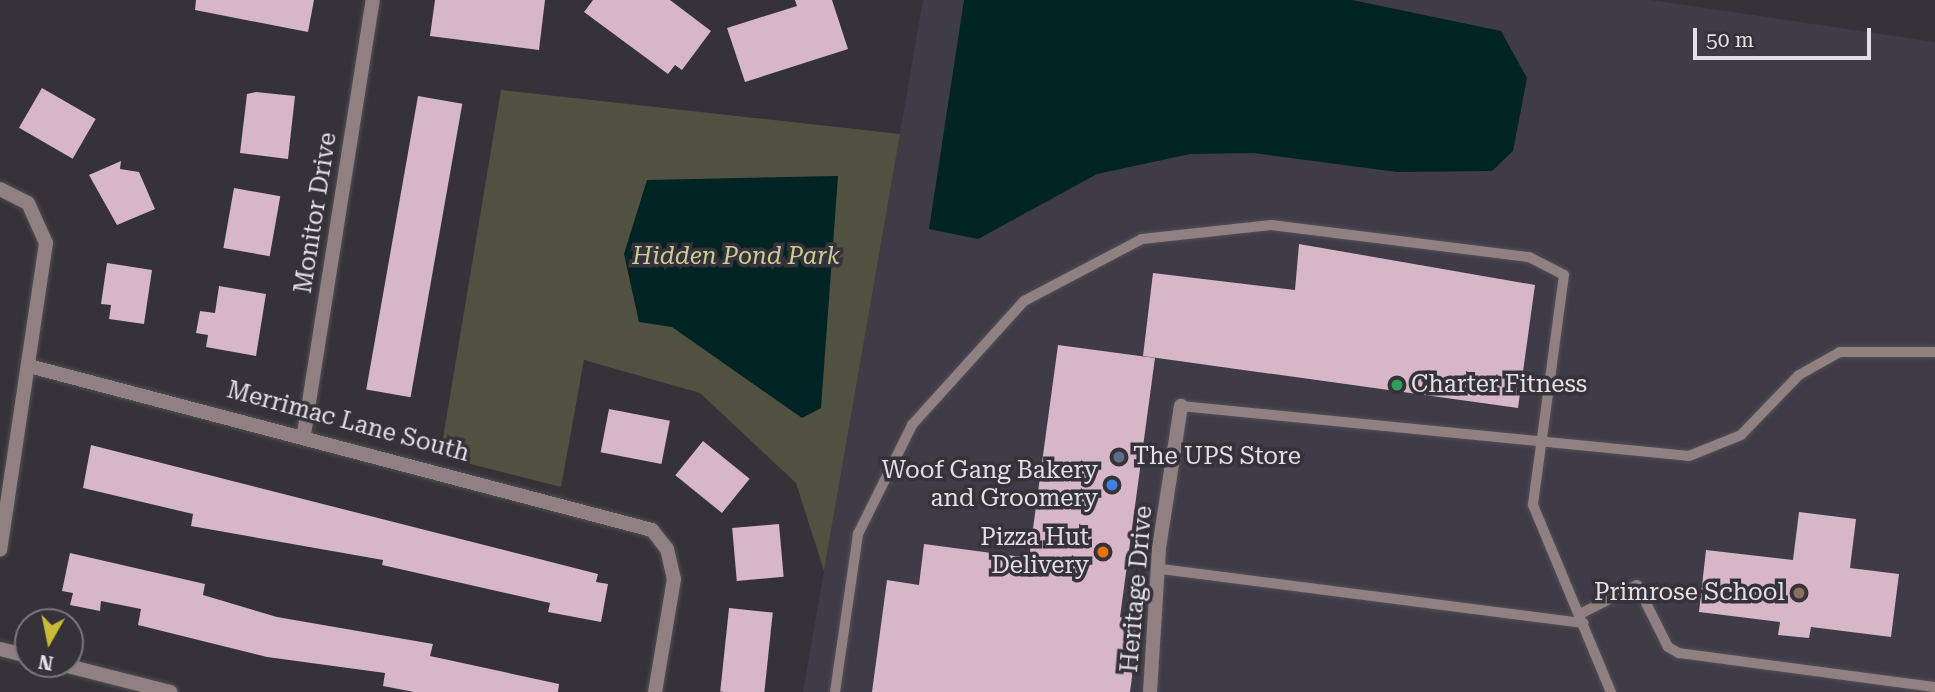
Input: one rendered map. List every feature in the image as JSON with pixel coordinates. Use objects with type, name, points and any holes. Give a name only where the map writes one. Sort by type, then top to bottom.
[{"type":"street","name":"Monitor Drive","points":[[304,434],[373,0]]},
{"type":"street","points":[[0,189],[28,203],[45,232],[29,366],[0,550]]},
{"type":"street","name":"Merrimac Lane South","points":[[29,366],[304,434],[652,530],[667,550],[674,579],[655,692]]},
{"type":"street","name":"Heritage Drive","points":[[1150,692],[1161,569],[1181,406]]},
{"type":"street","points":[[84,670],[170,692]]},
{"type":"lane","points":[[835,692],[858,534],[912,425],[1024,301],[1142,239],[1271,225],[1529,257],[1564,275],[1546,438],[1534,505],[1611,692]]},
{"type":"lane","points":[[1181,406],[1546,438],[1689,456],[1741,435],[1799,375],[1840,352],[1935,352]]},
{"type":"lane","points":[[1161,569],[1582,618],[1637,585],[1668,647],[1679,653],[1935,687]]},
{"type":"shaded area","points":[[923,0],[1651,0],[1935,42],[1935,692],[803,692]]},
{"type":"shaded area","points":[[964,0],[1352,0],[1501,31],[1527,78],[1513,151],[1492,171],[1397,172],[1254,153],[1190,154],[1097,174],[978,239],[929,229]]},
{"type":"shaded area","points":[[838,176],[821,408],[802,418],[672,327],[639,322],[624,254],[647,180]]},
{"type":"green space","name":"Hidden Pond Park","points":[[501,90],[900,134],[824,571],[796,483],[700,393],[584,360],[561,487],[440,456]]},
{"type":"building","points":[[196,0],[314,0],[308,32],[195,10]]},
{"type":"building","points":[[435,0],[545,0],[539,50],[430,36]]},
{"type":"building","points":[[593,0],[670,0],[711,31],[682,70],[675,65],[668,74],[584,12]]},
{"type":"building","points":[[795,0],[832,0],[848,49],[745,82],[727,28],[797,6]]},
{"type":"building","points":[[42,88],[96,119],[73,159],[19,128]]},
{"type":"building","points":[[256,92],[295,96],[288,159],[240,153],[247,94]]},
{"type":"building","points":[[418,96],[462,104],[411,397],[366,389]]},
{"type":"building","points":[[121,161],[120,169],[139,172],[155,209],[117,225],[89,175]]},
{"type":"building","points":[[234,188],[280,196],[270,256],[223,248]]},
{"type":"building","points":[[1299,244],[1535,285],[1518,408],[1143,356],[1153,273],[1295,290]]},
{"type":"building","points":[[107,263],[152,270],[144,324],[109,319],[111,305],[101,304]]},
{"type":"building","points":[[219,286],[266,294],[256,356],[206,347],[208,335],[196,333],[200,311],[215,313]]},
{"type":"building","points":[[1058,345],[1155,358],[1120,617],[1136,619],[1138,632],[1130,692],[872,692],[887,580],[919,585],[924,544],[1029,558]]},
{"type":"building","points":[[609,409],[670,421],[661,464],[601,452]]},
{"type":"building","points":[[703,441],[750,479],[722,513],[675,475]]},
{"type":"building","points":[[91,445],[598,574],[596,582],[608,584],[601,622],[548,612],[550,603],[382,565],[383,560],[191,526],[193,514],[83,488]]},
{"type":"building","name":"Primrose School","points":[[1799,512],[1856,519],[1850,568],[1899,574],[1891,637],[1811,627],[1809,638],[1778,635],[1780,622],[1699,612],[1706,550],[1793,560]]},
{"type":"building","points":[[779,524],[784,577],[737,581],[732,528]]},
{"type":"building","points":[[70,553],[205,584],[203,595],[277,617],[433,644],[430,656],[559,684],[558,692],[414,692],[383,686],[385,673],[267,657],[138,625],[141,609],[101,601],[100,611],[70,605],[73,593],[62,591]]},
{"type":"building","points":[[729,608],[773,613],[764,692],[720,692]]},
{"type":"place","name":"Charter Fitness","points":[[1397,385]]},
{"type":"place","name":"The UPS Store","points":[[1119,457]]},
{"type":"place","name":"Woof Gang Bakery and Groomery","points":[[1112,485]]},
{"type":"place","name":"Pizza Hut Delivery","points":[[1103,552]]},
{"type":"place","name":"Primrose School","points":[[1799,593]]}]
